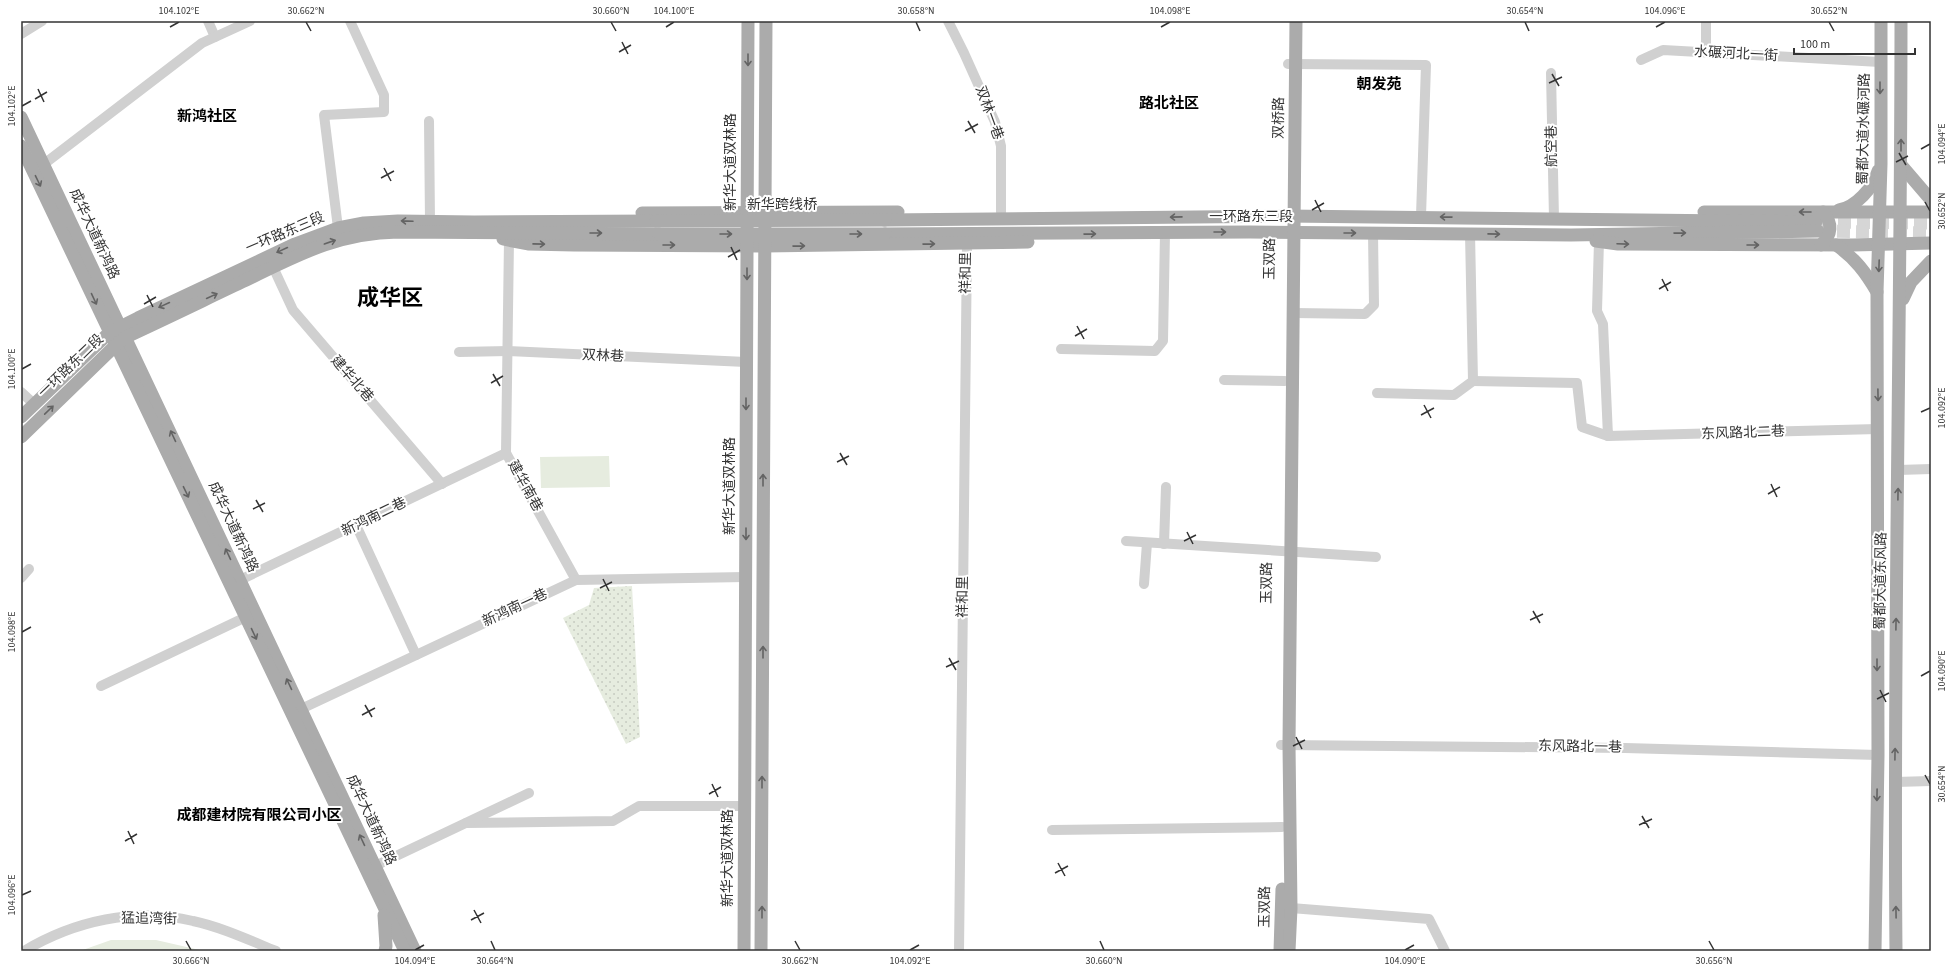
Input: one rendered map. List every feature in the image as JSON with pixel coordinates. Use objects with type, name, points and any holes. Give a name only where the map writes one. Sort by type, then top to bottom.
[{"type":"main road","name":"新华大道双林路","points":[[744,951],[748,21]]},
{"type":"main road","points":[[761,951],[766,21]]},
{"type":"main road","name":"双桥路","points":[[1288,21],[1292,64]]},
{"type":"main road","name":"双桥路","points":[[1291,216],[1292,64],[1296,21]]},
{"type":"main road","name":"蜀都大道水碾河路","points":[[1879,212],[1881,21]]},
{"type":"main road","points":[[1900,21],[1900,212]]},
{"type":"main road","name":"成华大道新鸿路","points":[[21,117],[44,164],[118,335],[246,617],[405,951]]},
{"type":"main road","name":"成华大道新鸿路","points":[[21,146],[118,335],[240,580],[415,951]]},
{"type":"main road","points":[[1822,220],[1848,208],[1860,199],[1876,179],[1880,164]]},
{"type":"main road","points":[[1900,165],[1931,200]]},
{"type":"main road","points":[[474,228],[539,214],[1001,212],[1024,213],[1051,219]]},
{"type":"main road","points":[[1571,235],[1822,220],[1879,212],[1931,212]]},
{"type":"main road","name":"蜀都大道东风路","points":[[1875,951],[1878,755],[1877,292],[1879,212]]},
{"type":"main road","name":"蜀都大道东风路","points":[[1896,951],[1895,782],[1900,212]]},
{"type":"main road","name":"玉双路","points":[[1287,552],[1285,381],[1291,216]]},
{"type":"main road","name":"一环路东三段","points":[[1051,219],[1421,216],[1554,220],[1822,220]]},
{"type":"main road","points":[[1821,245],[1830,235],[1828,218],[1822,220]]},
{"type":"main road","name":"新华跨线桥","points":[[657,228],[885,220],[1051,219]]},
{"type":"main road","name":"一环路东三段","points":[[118,335],[295,244],[338,228],[379,221],[430,222],[474,228]]},
{"type":"main road","name":"一环路东三段","points":[[118,335],[326,244],[366,234],[474,228]]},
{"type":"main road","points":[[474,228],[657,228]]},
{"type":"main road","points":[[474,228],[509,240],[536,244],[765,246],[1024,243],[1051,234]]},
{"type":"main road","name":"新华跨线桥","points":[[657,228],[885,234],[1051,234]]},
{"type":"main road","name":"玉双路","points":[[1280,951],[1285,745],[1287,552],[1294,313],[1290,233]]},
{"type":"main road","name":"一环路东三段","points":[[1051,234],[1470,233],[1571,235]]},
{"type":"main road","points":[[1571,235],[1618,244],[1879,245],[1931,243]]},
{"type":"main road","points":[[1836,245],[1862,267],[1877,292]]},
{"type":"main road","points":[[1900,313],[1905,292],[1931,261]]},
{"type":"main road","name":"一环路东二段","points":[[21,417],[34,404],[118,335]]},
{"type":"main road","name":"一环路东二段","points":[[21,437],[118,335]]},
{"type":"main road","name":"玉双路","points":[[1285,745],[1291,908],[1289,951]]},
{"type":"main road","points":[[384,907],[385,951]]},
{"type":"street","points":[[21,34],[42,21]]},
{"type":"street","points":[[208,21],[215,37]]},
{"type":"street","points":[[44,164],[202,43],[250,21]]},
{"type":"street","points":[[338,228],[324,115],[384,112],[384,95],[350,21]]},
{"type":"street","name":"双林一巷","points":[[948,21],[995,122],[1001,146],[1001,212]]},
{"type":"street","points":[[1706,21],[1706,52]]},
{"type":"street","name":"水碾河北一街","points":[[1640,60],[1663,50],[1880,62]]},
{"type":"street","points":[[1292,64],[1426,65],[1421,216]]},
{"type":"street","name":"航空巷","points":[[1551,73],[1554,220]]},
{"type":"street","points":[[429,121],[430,222]]},
{"type":"street","points":[[1061,349],[1154,351],[1163,341],[1165,233]]},
{"type":"street","points":[[1294,313],[1365,314],[1374,305],[1373,233]]},
{"type":"street","points":[[1377,393],[1454,395],[1473,380],[1470,233]]},
{"type":"street","name":"建华南巷","points":[[509,240],[506,453],[576,580]]},
{"type":"street","points":[[1599,241],[1596,311],[1603,324],[1608,436]]},
{"type":"street","name":"祥和里","points":[[959,951],[967,244]]},
{"type":"street","name":"建华北巷","points":[[273,267],[293,310],[442,484]]},
{"type":"street","name":"双林巷","points":[[459,352],[508,351],[746,362]]},
{"type":"street","points":[[1224,380],[1285,381]]},
{"type":"street","name":"东风路北二巷","points":[[1473,380],[1577,383],[1582,427],[1608,436],[1878,429]]},
{"type":"street","points":[[21,392],[34,404]]},
{"type":"street","name":"新鸿南二巷","points":[[240,580],[356,526],[506,453]]},
{"type":"street","points":[[1898,470],[1931,469]]},
{"type":"street","points":[[1164,544],[1166,487]]},
{"type":"street","points":[[356,526],[416,655]]},
{"type":"street","points":[[1126,542],[1376,557]]},
{"type":"street","points":[[1144,584],[1147,543]]},
{"type":"street","points":[[21,578],[29,569]]},
{"type":"street","name":"新鸿南一巷","points":[[301,709],[576,580],[745,577]]},
{"type":"street","points":[[101,686],[246,617]]},
{"type":"street","name":"东风路北一巷","points":[[1285,745],[1625,748],[1878,755]]},
{"type":"street","points":[[1895,782],[1931,781]]},
{"type":"street","points":[[375,866],[529,793]]},
{"type":"street","points":[[466,823],[613,820],[639,806],[744,806]]},
{"type":"street","points":[[1052,830],[1282,827]]},
{"type":"street","points":[[1291,908],[1429,919],[1445,951]]},
{"type":"street","name":"猛追湾街","points":[[24,951],[66,930],[95,921],[131,916],[166,917],[193,921],[229,932],[276,951]]},
{"type":"shaded area","points":[[609,456],[610,487],[541,488],[540,457]]},
{"type":"shaded area","points":[[632,586],[640,737],[626,744],[563,618],[589,605],[594,588]]},
{"type":"shaded area","points":[[111,940],[156,940],[204,951],[80,951]]},
{"type":"tunnel","points":[[1819,222],[1931,223]]},
{"type":"tunnel","points":[[1818,231],[1931,233]]},
{"type":"district","name":"朝发苑","points":[[1379,84]]},
{"type":"district","name":"路北社区","points":[[1169,103]]},
{"type":"district","name":"新鸿社区","points":[[207,116]]},
{"type":"district","name":"成华区","points":[[390,298]]},
{"type":"district","name":"成都建材院有限公司小区","points":[[259,815]]}]
